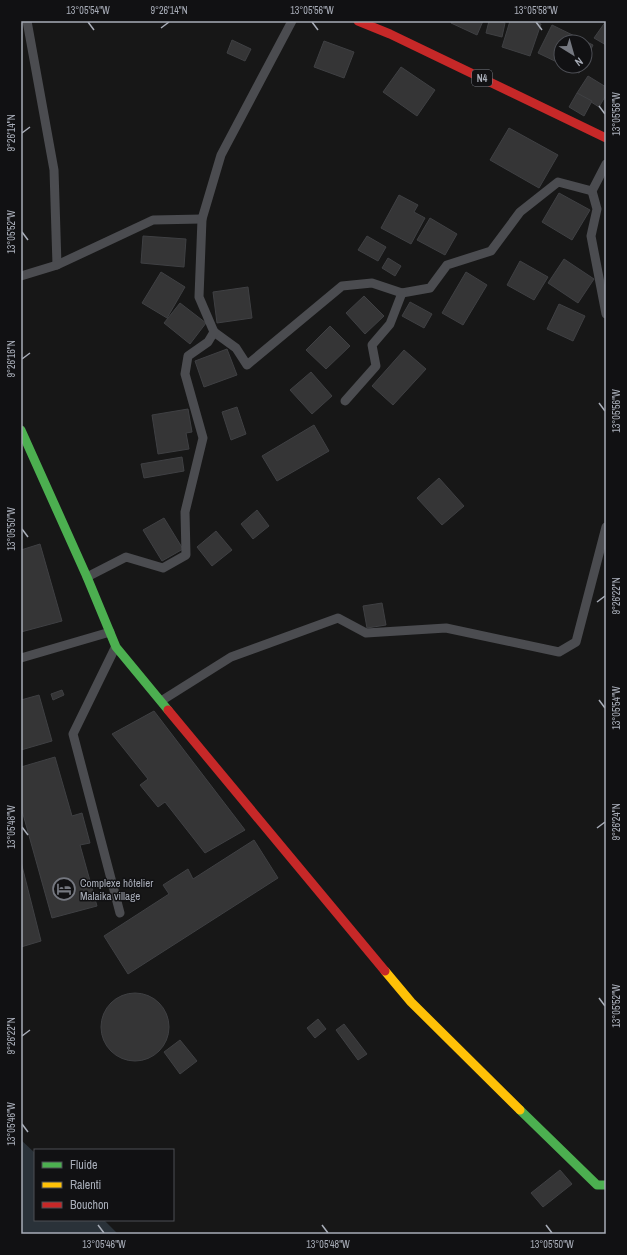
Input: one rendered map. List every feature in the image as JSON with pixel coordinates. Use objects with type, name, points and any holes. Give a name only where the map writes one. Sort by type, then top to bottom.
[{"type":"main road","name":"N4","points":[[358,21],[390,34],[606,138]]},
{"type":"main road","points":[[21,430],[87,577],[116,647],[411,1002],[597,1185],[606,1184]]},
{"type":"lane","points":[[27,21],[54,170],[57,265]]},
{"type":"lane","points":[[292,21],[222,155],[202,219],[199,297],[214,332],[236,348],[247,365],[342,286],[372,283],[402,293],[430,288],[447,265],[490,251],[520,212],[558,182],[592,190]]},
{"type":"lane","points":[[606,164],[592,190],[596,209],[592,236],[606,314]]},
{"type":"lane","points":[[21,276],[57,265],[153,220],[202,219]]},
{"type":"lane","points":[[345,401],[376,366],[372,345],[390,324],[402,293]]},
{"type":"lane","points":[[87,577],[126,557],[163,568],[186,555],[185,512],[203,438],[185,374],[188,356],[208,342],[214,332]]},
{"type":"lane","points":[[161,701],[232,657],[338,618],[366,633],[446,628],[559,652],[576,642],[606,527]]},
{"type":"lane","points":[[21,658],[110,632]]},
{"type":"lane","points":[[116,647],[73,734],[120,913]]},
{"type":"shaded area","points":[[21,1140],[34,1152],[34,1221],[105,1221],[118,1234],[21,1234]]},
{"type":"building","points":[[452,21],[483,21],[477,35],[451,23]]},
{"type":"building","points":[[489,21],[499,21],[505,23],[502,37],[486,33]]},
{"type":"building","points":[[510,21],[531,21],[541,24],[530,56],[502,47]]},
{"type":"building","points":[[606,21],[606,45],[594,38]]},
{"type":"building","points":[[552,25],[570,34],[553,34],[553,60],[538,53]]},
{"type":"building","points":[[232,40],[251,49],[245,61],[227,53]]},
{"type":"building","points":[[324,41],[354,52],[344,78],[314,67]]},
{"type":"building","points":[[401,67],[435,90],[417,116],[383,92]]},
{"type":"building","points":[[588,76],[606,87],[606,95],[599,107],[577,93]]},
{"type":"building","points":[[577,93],[592,101],[584,116],[569,107]]},
{"type":"building","points":[[509,128],[558,155],[539,188],[490,160]]},
{"type":"building","points":[[559,193],[590,210],[572,240],[542,222]]},
{"type":"building","points":[[399,195],[418,205],[414,212],[425,218],[411,244],[381,228]]},
{"type":"building","points":[[430,218],[457,234],[445,255],[417,240]]},
{"type":"building","points":[[143,236],[186,239],[184,267],[141,263]]},
{"type":"building","points":[[367,236],[386,247],[378,261],[358,250]]},
{"type":"building","points":[[388,258],[401,266],[395,276],[382,268]]},
{"type":"building","points":[[564,259],[594,279],[578,303],[548,283]]},
{"type":"building","points":[[520,261],[548,277],[534,300],[507,285]]},
{"type":"building","points":[[161,272],[185,287],[167,318],[142,303]]},
{"type":"building","points":[[466,272],[487,285],[463,325],[442,313]]},
{"type":"building","points":[[248,287],[252,318],[217,323],[213,292]]},
{"type":"building","points":[[364,296],[384,316],[365,334],[346,313]]},
{"type":"building","points":[[410,302],[432,314],[424,328],[402,316]]},
{"type":"building","points":[[180,303],[206,323],[190,344],[164,323]]},
{"type":"building","points":[[559,304],[585,316],[573,341],[547,329]]},
{"type":"building","points":[[330,326],[350,346],[326,369],[306,350]]},
{"type":"building","points":[[227,349],[237,375],[204,387],[195,361]]},
{"type":"building","points":[[404,350],[426,369],[393,405],[372,386]]},
{"type":"building","points":[[311,372],[332,396],[312,414],[290,390]]},
{"type":"building","points":[[237,407],[246,434],[231,440],[222,412]]},
{"type":"building","points":[[188,409],[192,432],[186,433],[189,449],[158,454],[152,415]]},
{"type":"building","points":[[314,425],[329,451],[277,481],[262,456]]},
{"type":"building","points":[[182,457],[184,471],[144,478],[141,464]]},
{"type":"building","points":[[439,478],[464,506],[442,525],[417,498]]},
{"type":"building","points":[[257,510],[269,526],[253,539],[241,524]]},
{"type":"building","points":[[164,518],[183,549],[162,561],[143,530]]},
{"type":"building","points":[[216,531],[232,550],[212,566],[197,547]]},
{"type":"building","points":[[40,544],[62,621],[21,632],[21,550]]},
{"type":"building","points":[[382,603],[386,625],[367,628],[363,606]]},
{"type":"building","points":[[62,690],[64,695],[53,700],[51,694]]},
{"type":"building","points":[[39,695],[52,741],[21,750],[21,700]]},
{"type":"building","points":[[154,711],[245,830],[205,853],[165,802],[158,807],[140,785],[148,779],[112,734]]},
{"type":"building","points":[[55,757],[72,816],[82,813],[90,843],[80,845],[97,906],[52,918],[21,807],[21,767]]},
{"type":"building","points":[[254,840],[278,878],[128,974],[104,936],[169,894],[163,885],[188,869],[193,879]]},
{"type":"building","points":[[21,862],[41,941],[21,947]]},
{"type":"building","points":[[135,993],[148,996],[159,1003],[166,1014],[169,1027],[166,1040],[159,1051],[148,1058],[135,1061],[122,1058],[111,1051],[104,1040],[101,1027],[104,1014],[111,1003],[122,996]]},
{"type":"building","points":[[318,1019],[326,1029],[315,1038],[307,1028]]},
{"type":"building","points":[[344,1024],[367,1054],[358,1060],[336,1030]]},
{"type":"building","points":[[180,1040],[197,1061],[180,1074],[164,1052]]},
{"type":"building","points":[[560,1170],[572,1184],[543,1207],[531,1193]]},
{"type":"traffic: fast","points":[[21,430],[87,577],[116,647],[168,710]]},
{"type":"traffic: fast","points":[[520,1110],[597,1185],[606,1185]]},
{"type":"traffic: slow","points":[[385,971],[411,1002],[520,1110]]},
{"type":"traffic: jam","points":[[358,21],[390,34],[606,138]]},
{"type":"traffic: jam","points":[[168,710],[385,971]]},
{"type":"place","name":"Complexe hôtelier Malaika village","points":[[64,889]]}]
